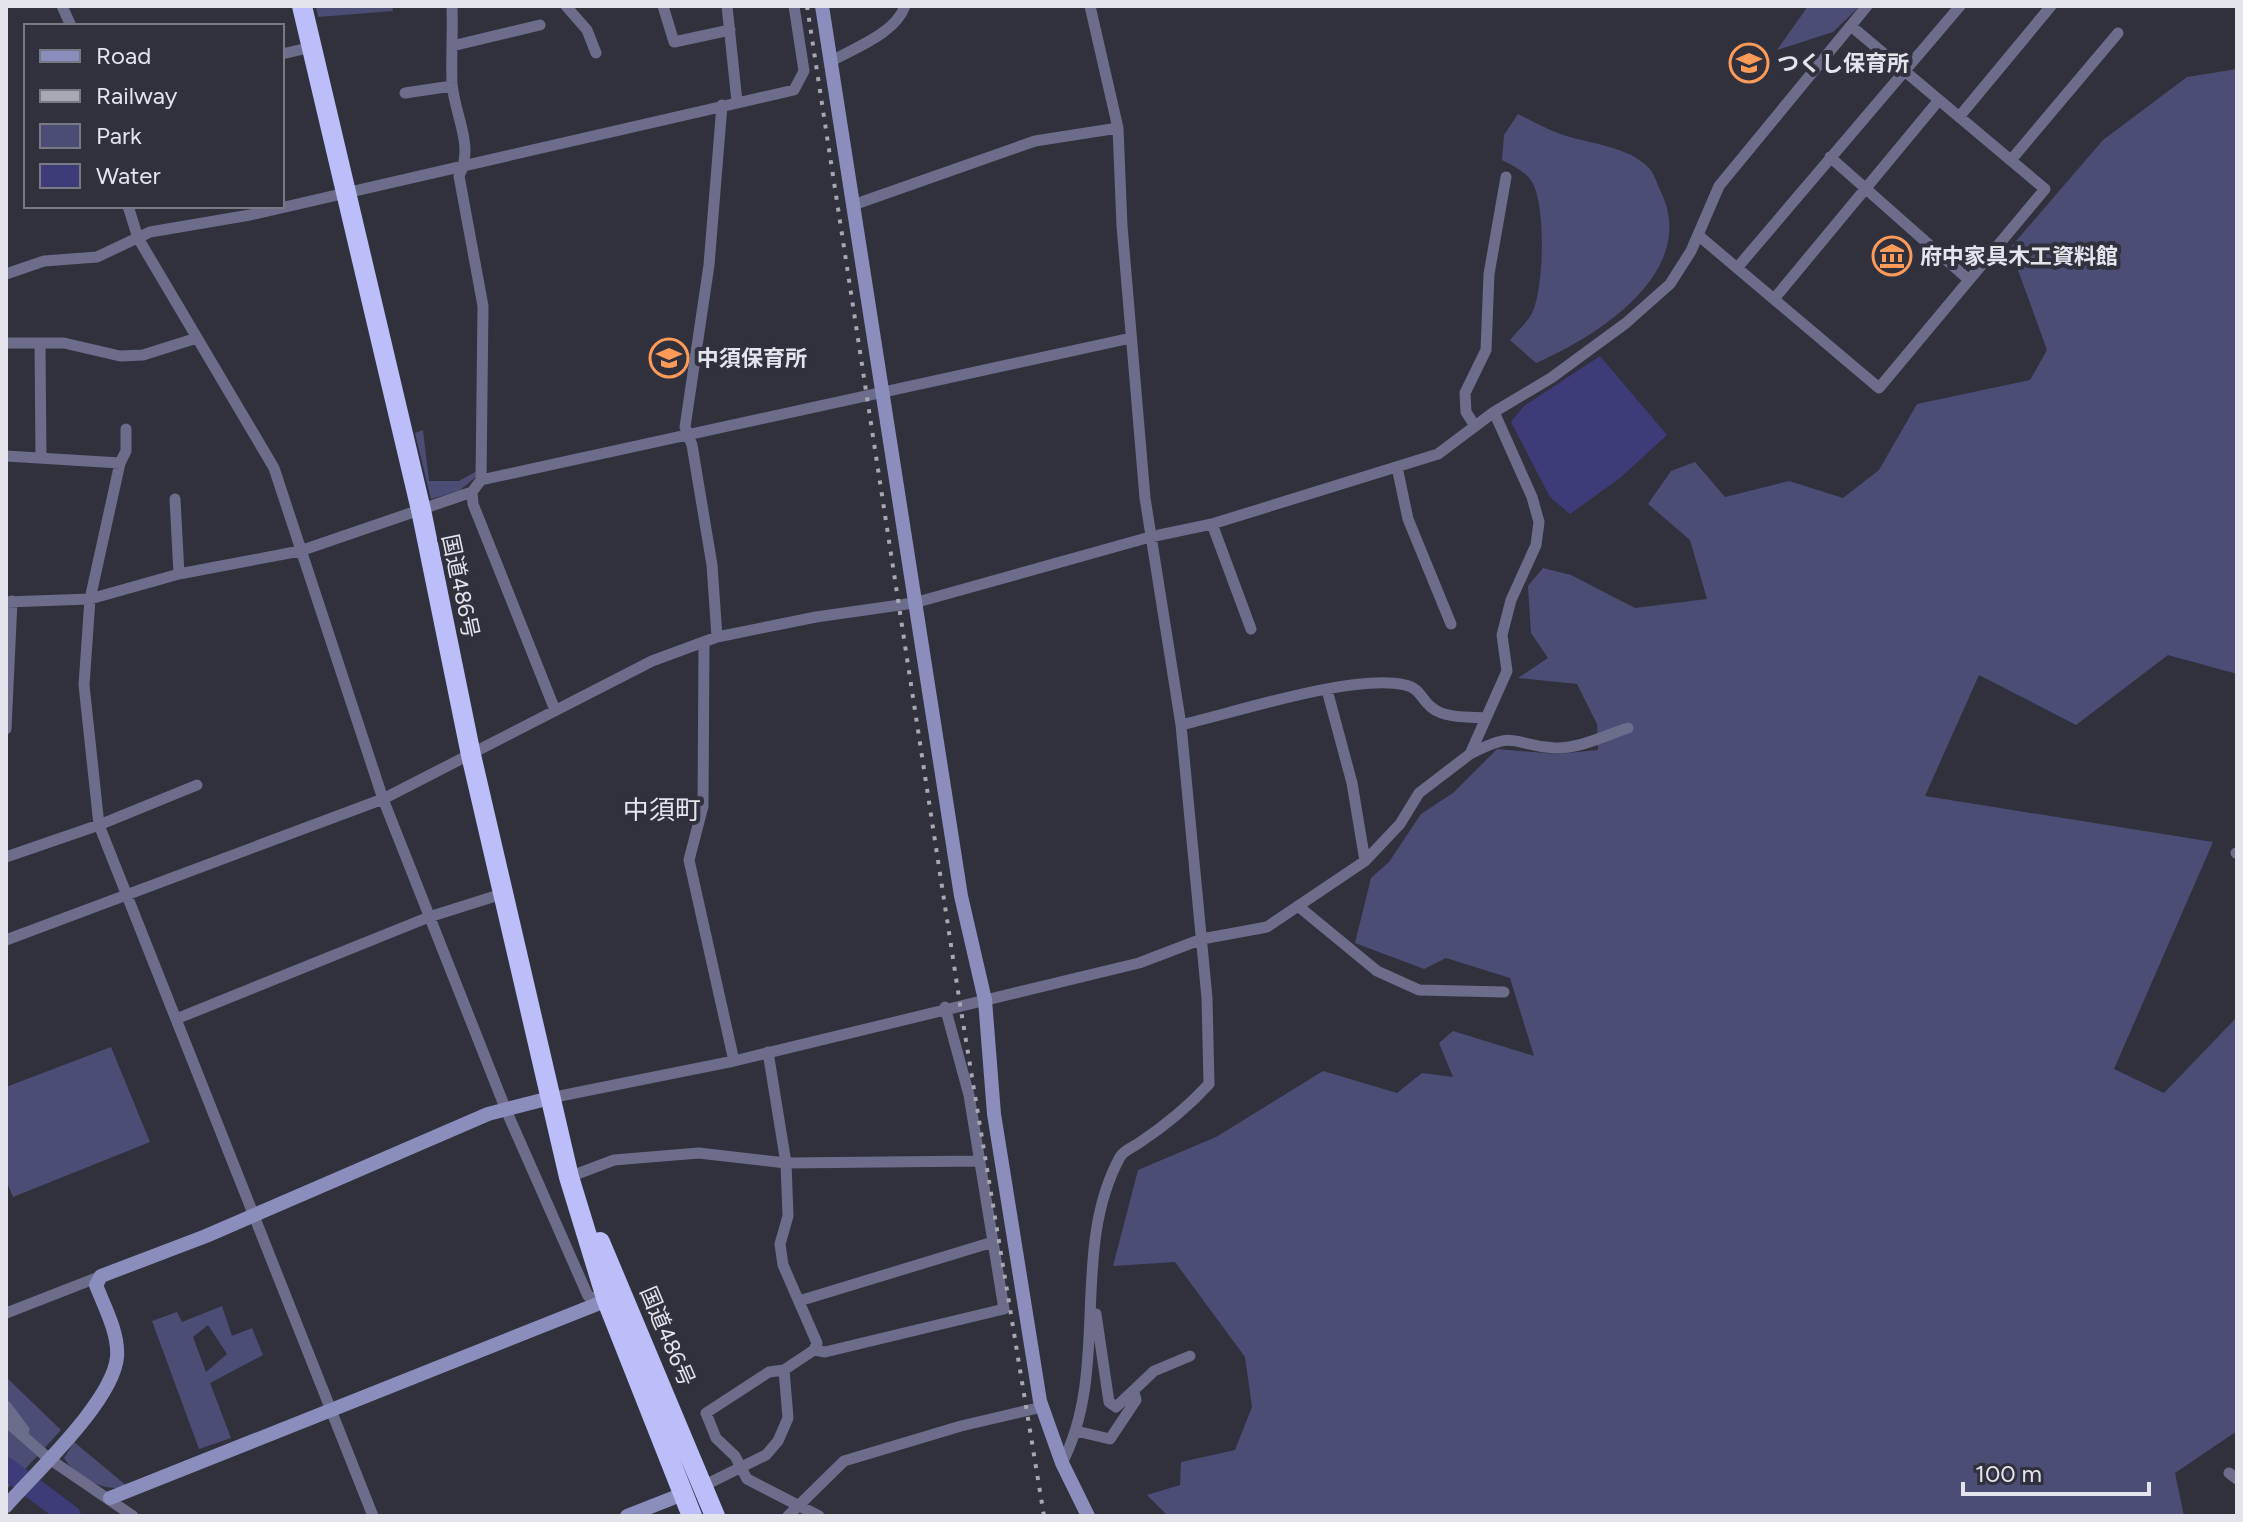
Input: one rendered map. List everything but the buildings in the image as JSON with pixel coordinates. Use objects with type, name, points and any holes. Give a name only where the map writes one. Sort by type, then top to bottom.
[{"type":"highway","name":"国道486号","points":[[302,6],[421,510],[471,755],[569,1177],[616,1297],[692,1516]]},
{"type":"highway","name":"国道486号","points":[[616,1297],[715,1516]]},
{"type":"street","points":[[6,729],[9,602],[90,599],[179,574],[300,551],[472,492],[481,480],[483,306],[459,176],[466,163],[452,86],[452,6]]},
{"type":"street","points":[[566,6],[587,30],[596,53]]},
{"type":"street","points":[[663,6],[674,42],[730,30]]},
{"type":"street","points":[[727,6],[737,102]]},
{"type":"street","points":[[284,206],[794,90],[804,71],[794,6]]},
{"type":"street","points":[[822,6],[961,896],[985,1000],[994,1114],[1042,1407],[1062,1463],[1088,1516]]},
{"type":"street","points":[[830,62],[883,32],[902,15],[905,6]]},
{"type":"street","points":[[1062,1463],[1076,1431],[1092,1307],[1097,1224],[1121,1154],[1177,1118],[1209,1084],[1202,939],[1181,725],[1150,537],[1131,338],[1118,128],[1090,6]]},
{"type":"street","points":[[6,940],[383,799],[652,661],[717,637],[816,617],[914,603],[1150,537],[1212,524],[1438,454],[1494,412],[1551,378],[1626,323],[1670,284],[1698,235],[1719,186],[1867,6]]},
{"type":"street","points":[[1737,268],[1960,6]]},
{"type":"street","points":[[1959,117],[2051,6]]},
{"type":"street","points":[[452,46],[540,25]]},
{"type":"street","points":[[1698,235],[1879,388],[2045,189],[1851,26]]},
{"type":"street","points":[[2011,160],[2118,33]]},
{"type":"street","points":[[284,54],[312,47]]},
{"type":"street","points":[[405,93],[452,86]]},
{"type":"street","points":[[1774,299],[1939,100]]},
{"type":"street","points":[[717,637],[712,565],[685,427],[709,265],[722,105]]},
{"type":"street","points":[[853,205],[1023,145],[1118,128]]},
{"type":"street","points":[[1830,157],[1969,280]]},
{"type":"street","points":[[1475,426],[1466,412],[1465,393],[1486,350],[1489,274],[1506,177]]},
{"type":"street","points":[[129,208],[138,238],[274,468],[383,799],[506,1110],[588,1296],[616,1297]]},
{"type":"street","points":[[6,274],[44,261],[97,257],[150,232],[277,208]]},
{"type":"street","points":[[6,343],[64,343],[120,356],[143,355],[197,338]]},
{"type":"street","points":[[481,480],[1131,338]]},
{"type":"street","points":[[40,343],[41,458]]},
{"type":"street","points":[[1470,754],[1507,671],[1502,635],[1511,600],[1536,545],[1539,522],[1532,497],[1494,412]]},
{"type":"street","points":[[126,429],[126,451],[120,463],[90,599],[84,685],[99,825],[373,1516]]},
{"type":"street","points":[[6,456],[120,463]]},
{"type":"street","points":[[1397,467],[1408,519],[1451,624]]},
{"type":"street","points":[[472,492],[473,504],[555,710]]},
{"type":"street","points":[[175,499],[179,574]]},
{"type":"street","points":[[1212,524],[1251,629]]},
{"type":"street","points":[[704,642],[703,806],[689,860],[734,1061]]},
{"type":"street","points":[[1181,725],[1365,682],[1407,685],[1420,691],[1426,704],[1439,713],[1486,718]]},
{"type":"street","points":[[1327,690],[1352,783],[1365,861]]},
{"type":"street","points":[[6,1313],[206,1236],[253,1213],[506,1110],[550,1098],[734,1061],[945,1007],[1139,963],[1202,939],[1267,927],[1365,861],[1400,824],[1419,793],[1470,754],[1499,739],[1518,739],[1555,748],[1579,744],[1628,728]]},
{"type":"street","points":[[6,857],[99,825],[197,785]]},
{"type":"street","points":[[176,1019],[429,917],[505,893]]},
{"type":"street","points":[[1298,906],[1377,971],[1419,990],[1504,992]]},
{"type":"street","points":[[814,1350],[825,1352],[1004,1309],[969,1095],[945,1007]]},
{"type":"street","points":[[768,1052],[786,1163],[788,1216],[780,1244],[783,1265],[817,1343],[814,1350],[784,1370],[769,1372],[706,1413],[716,1438],[747,1479],[819,1516]]},
{"type":"street","points":[[569,1177],[614,1160],[699,1153],[786,1163],[979,1161]]},
{"type":"street","points":[[799,1301],[993,1242]]},
{"type":"street","points":[[6,1506],[74,1431],[109,1385],[117,1356],[114,1333],[96,1285],[101,1276]]},
{"type":"street","points":[[110,1498],[616,1297]]},
{"type":"street","points":[[1092,1307],[1096,1313],[1109,1402],[1116,1407],[1154,1371],[1190,1356]]},
{"type":"street","points":[[627,1516],[704,1486],[766,1455],[778,1441],[788,1418],[784,1370]]},
{"type":"street","points":[[1076,1431],[1110,1439],[1136,1400],[1134,1392]]},
{"type":"street","points":[[6,1406],[44,1463]]},
{"type":"street","points":[[788,1516],[844,1461],[961,1426],[1042,1407]]},
{"type":"street","points":[[6,1421],[44,1463],[110,1498],[133,1516]]},
{"type":"green space","points":[[316,6],[392,6],[393,11],[318,17]]},
{"type":"green space","points":[[1808,6],[1860,6],[1833,32],[1777,50]]},
{"type":"green space","points":[[2237,69],[2237,674],[2168,655],[2076,725],[1979,675],[1925,796],[2213,842],[2114,1069],[2164,1093],[2237,1017],[2237,1431],[2175,1473],[2184,1516],[1168,1516],[1147,1495],[1180,1485],[1181,1462],[1235,1450],[1252,1407],[1245,1357],[1175,1262],[1113,1266],[1138,1170],[1216,1137],[1323,1071],[1397,1093],[1422,1073],[1453,1077],[1439,1043],[1453,1031],[1534,1056],[1510,978],[1446,958],[1424,969],[1355,943],[1371,878],[1389,862],[1421,814],[1453,793],[1497,749],[1557,754],[1598,750],[1597,724],[1577,684],[1518,678],[1548,658],[1531,633],[1528,586],[1543,568],[1571,575],[1635,608],[1707,599],[1690,540],[1648,504],[1671,471],[1695,462],[1725,497],[1789,481],[1843,498],[1879,470],[1917,404],[2030,380],[2047,350],[2010,248],[2103,140],[2187,77]]},
{"type":"green space","points":[[1518,114],[1557,133],[1620,150],[1640,161],[1654,176],[1669,219],[1667,247],[1655,273],[1637,296],[1588,336],[1536,363],[1510,340],[1533,311],[1541,265],[1537,193],[1526,175],[1502,160],[1504,135]]},
{"type":"green space","points":[[423,430],[429,481],[459,481],[477,471],[477,476],[459,491],[431,499],[415,433]]},
{"type":"green space","points":[[111,1047],[150,1142],[13,1197],[6,1180],[6,1087]]},
{"type":"green space","points":[[222,1306],[232,1336],[252,1328],[263,1355],[210,1383],[231,1438],[199,1449],[152,1321],[177,1312],[182,1322]],"holes":[[[208,1325],[227,1354],[206,1372],[193,1337]]]},
{"type":"green space","points":[[6,1377],[61,1430],[6,1490]]},
{"type":"green space","points":[[74,1442],[127,1486],[110,1488],[92,1482],[75,1471],[64,1458]]},
{"type":"water","points":[[1600,356],[1667,435],[1620,478],[1570,514],[1550,497],[1511,422],[1524,406]]},
{"type":"waterway","points":[[6,1468],[70,1516]]},
{"type":"railway","points":[[807,6],[960,1004],[1044,1516]]},
{"type":"place","name":"つくし保育所","points":[[1749,63]]},
{"type":"place","name":"府中家具木工資料館","points":[[1892,256]]},
{"type":"place","name":"中須保育所","points":[[669,358]]},
{"type":"district","name":"中須町","points":[[662,810]]}]
